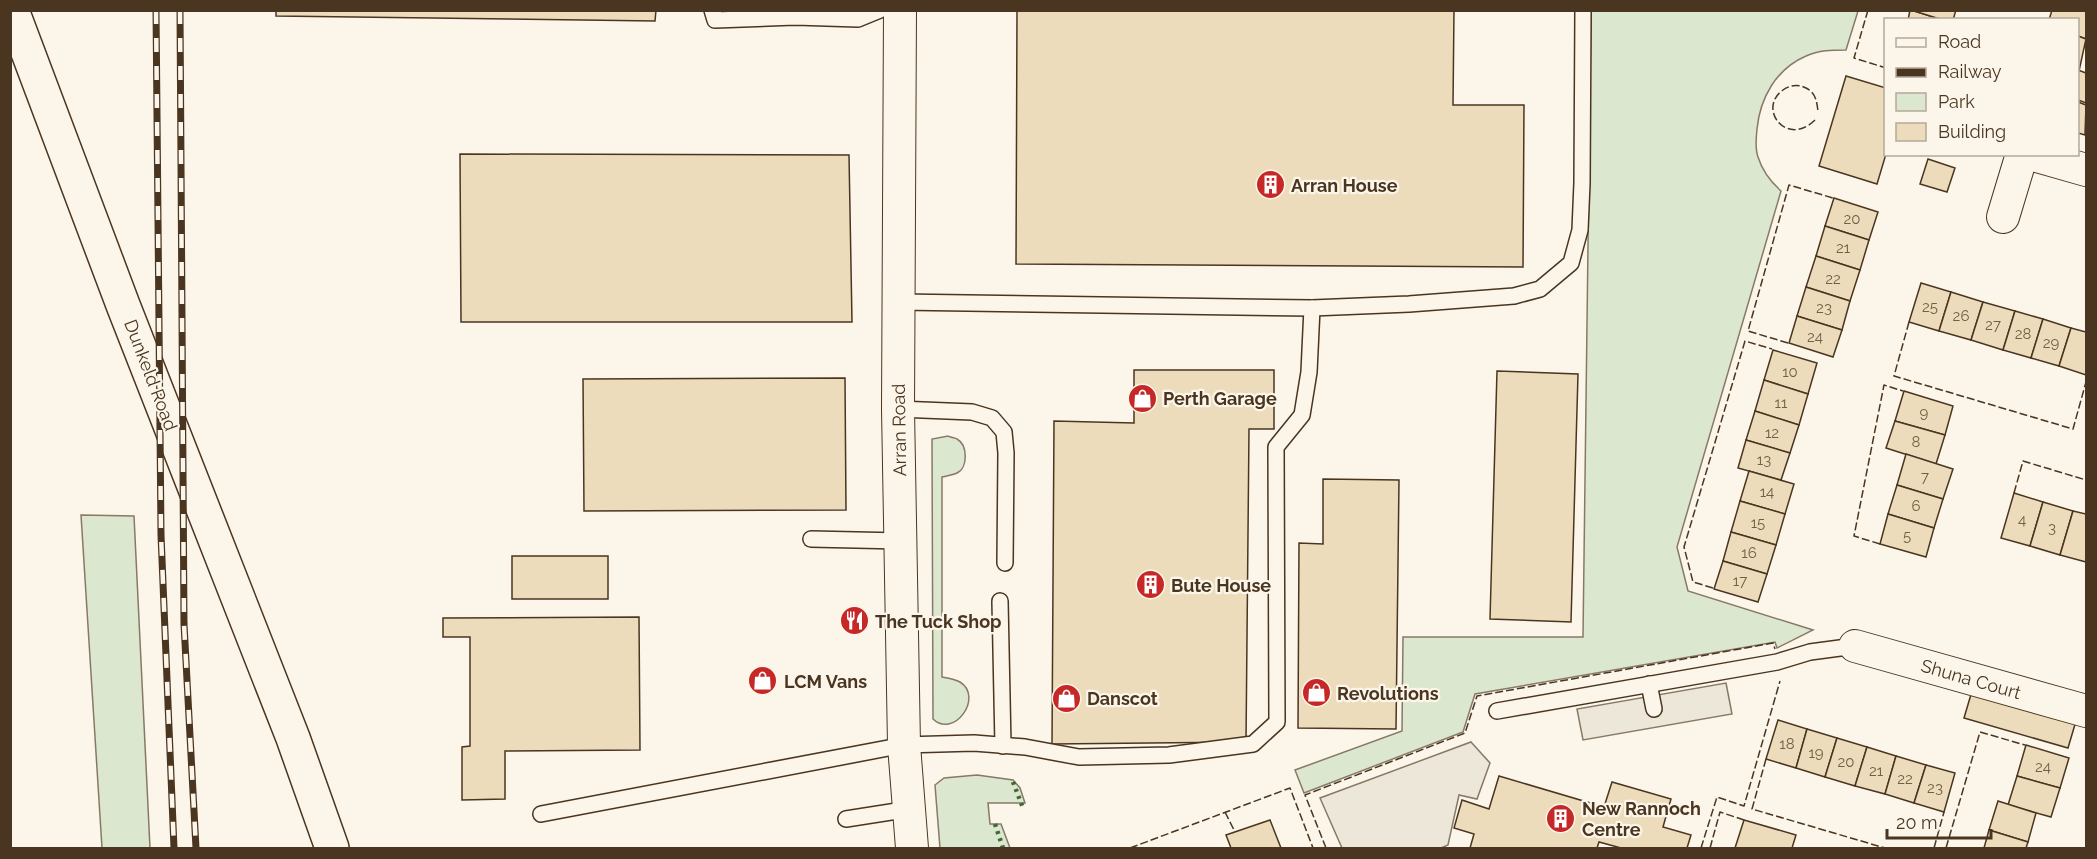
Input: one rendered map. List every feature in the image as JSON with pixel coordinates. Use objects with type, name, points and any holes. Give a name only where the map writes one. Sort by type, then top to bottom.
[{"type":"main road","name":"Dunkeld Road","points":[[12,10],[123,305],[293,738],[332,849]]},
{"type":"main road","name":"Dunkeld Road","points":[[293,738],[347,849]]},
{"type":"street","name":"Arran Road","points":[[900,10],[898,409],[904,745],[912,849]]},
{"type":"street","points":[[2003,217],[2021,156]]},
{"type":"street","points":[[2037,156],[2086,170]]},
{"type":"street","name":"Shuna Court","points":[[1855,646],[2086,711]]},
{"type":"lane","points":[[712,10],[715,20],[795,14],[858,19],[880,10]]},
{"type":"lane","points":[[899,302],[1312,308],[1514,296],[1540,289],[1570,263],[1580,230],[1583,10]]},
{"type":"lane","points":[[541,814],[904,745],[974,743],[1025,747],[1078,757],[1169,755],[1253,744],[1277,722],[1276,447],[1302,415],[1309,372],[1312,308]]},
{"type":"lane","points":[[898,409],[972,412],[992,418],[1004,432],[1006,453],[1005,563]]},
{"type":"lane","points":[[811,539],[901,541]]},
{"type":"lane","points":[[1000,601],[1003,746]]},
{"type":"lane","points":[[1497,711],[1777,662],[1810,652],[1855,646]]},
{"type":"lane","points":[[1649,684],[1654,709]]},
{"type":"lane","points":[[846,819],[910,809]]},
{"type":"green space","points":[[1591,11],[1858,11],[1846,50],[1816,53],[1795,62],[1771,86],[1762,106],[1757,132],[1757,154],[1764,171],[1781,191],[1677,547],[1688,591],[1813,630],[1777,648],[1775,642],[1475,694],[1463,732],[1304,793],[1295,770],[1402,731],[1403,637],[1583,637]]},
{"type":"green space","points":[[948,436],[961,442],[965,451],[965,462],[961,470],[955,474],[942,477],[942,677],[960,682],[967,689],[969,697],[968,706],[957,720],[949,724],[941,724],[933,719],[932,439]]},
{"type":"green space","points":[[81,515],[134,516],[150,848],[102,848]]},
{"type":"green space","points":[[977,775],[1013,780],[1020,788],[1025,803],[988,803],[990,824],[1001,824],[1010,848],[940,848],[935,785],[944,778]]},
{"type":"shaded area","points":[[1726,683],[1732,714],[1583,740],[1577,709]]},
{"type":"shaded area","points":[[1471,742],[1490,763],[1477,799],[1459,795],[1448,845],[1441,848],[1342,848],[1320,798]]},
{"type":"building","points":[[276,10],[656,10],[655,21],[276,16]]},
{"type":"building","name":"Arran House","points":[[1017,10],[1454,10],[1453,105],[1524,105],[1523,267],[1016,264]]},
{"type":"building","points":[[1911,10],[1937,18],[1908,18]]},
{"type":"building","points":[[1911,10],[1956,10],[1954,18],[1937,18]]},
{"type":"building","points":[[2052,10],[2086,10],[2086,39],[2079,36],[2079,18],[2050,18]]},
{"type":"building","points":[[2079,36],[2086,39],[2079,71]]},
{"type":"building","points":[[2079,70],[2086,73],[2086,103],[2079,100]]},
{"type":"building","points":[[1846,76],[1884,87],[1885,156],[1877,184],[1819,166]]},
{"type":"building","points":[[2079,102],[2086,105],[2085,135],[2079,133]]},
{"type":"building","points":[[460,154],[849,155],[852,322],[461,322]]},
{"type":"building","points":[[1928,159],[1955,168],[1947,192],[1920,184]]},
{"type":"building","points":[[1834,198],[1878,212],[1869,240],[1825,226]]},
{"type":"building","points":[[1825,226],[1869,240],[1860,270],[1816,256]]},
{"type":"building","points":[[1816,256],[1860,270],[1850,301],[1806,287]]},
{"type":"building","points":[[1921,283],[1951,292],[1939,331],[1909,322]]},
{"type":"building","points":[[1806,287],[1850,301],[1842,330],[1797,316]]},
{"type":"building","points":[[1951,292],[1983,302],[1971,340],[1939,331]]},
{"type":"building","points":[[1983,302],[2015,311],[2003,350],[1971,340]]},
{"type":"building","points":[[2015,311],[2043,319],[2031,358],[2003,350]]},
{"type":"building","points":[[1797,316],[1842,330],[1833,357],[1789,343]]},
{"type":"building","points":[[2043,319],[2071,328],[2059,366],[2031,358]]},
{"type":"building","points":[[2071,328],[2086,332],[2086,375],[2059,366]]},
{"type":"building","points":[[1773,350],[1817,363],[1808,394],[1764,380]]},
{"type":"building","name":"Bute House","points":[[1134,370],[1274,370],[1274,429],[1249,429],[1246,742],[1052,744],[1054,421],[1134,423]]},
{"type":"building","points":[[1497,371],[1578,374],[1571,622],[1490,619]]},
{"type":"building","points":[[845,378],[846,510],[584,511],[583,379]]},
{"type":"building","points":[[1764,380],[1808,394],[1799,425],[1755,411]]},
{"type":"building","points":[[1904,391],[1953,406],[1945,435],[1895,421]]},
{"type":"building","points":[[1755,411],[1799,425],[1790,453],[1746,440]]},
{"type":"building","points":[[1895,421],[1945,435],[1936,464],[1886,448]]},
{"type":"building","points":[[1746,440],[1790,453],[1781,480],[1738,468]]},
{"type":"building","points":[[1906,454],[1953,469],[1943,499],[1897,485]]},
{"type":"building","points":[[1749,471],[1794,484],[1785,514],[1740,501]]},
{"type":"building","points":[[1323,479],[1399,480],[1396,729],[1298,728],[1299,543],[1323,544]]},
{"type":"building","points":[[1897,485],[1943,499],[1934,528],[1888,514]]},
{"type":"building","points":[[2014,493],[2043,502],[2030,546],[2001,538]]},
{"type":"building","points":[[1740,501],[1785,514],[1776,545],[1731,532]]},
{"type":"building","points":[[2043,502],[2073,511],[2060,555],[2030,546]]},
{"type":"building","points":[[2073,511],[2086,514],[2086,562],[2060,555]]},
{"type":"building","points":[[1888,514],[1934,528],[1926,557],[1880,544]]},
{"type":"building","points":[[1731,532],[1776,545],[1767,574],[1723,561]]},
{"type":"building","points":[[512,556],[608,556],[608,599],[512,599]]},
{"type":"building","points":[[1723,561],[1767,574],[1758,602],[1714,589]]},
{"type":"building","name":"The Tuck Shop","points":[[847,613],[861,613],[861,630],[847,631]]},
{"type":"building","points":[[639,617],[640,750],[505,751],[505,799],[462,800],[462,747],[470,746],[470,637],[443,637],[443,618]]},
{"type":"building","points":[[1972,691],[2076,721],[2068,748],[1964,718]]},
{"type":"building","points":[[1778,720],[1807,729],[1796,768],[1766,759]]},
{"type":"building","points":[[1807,729],[1837,738],[1825,777],[1796,768]]},
{"type":"building","points":[[1837,738],[1867,747],[1855,786],[1825,777]]},
{"type":"building","points":[[2026,745],[2069,758],[2060,788],[2017,776]]},
{"type":"building","points":[[1867,747],[1896,756],[1885,794],[1855,786]]},
{"type":"building","points":[[1896,756],[1926,765],[1914,803],[1885,794]]},
{"type":"building","points":[[1926,765],[1955,773],[1944,812],[1914,803]]},
{"type":"building","name":"New Rannoch Centre","points":[[1499,776],[1604,807],[1612,782],[1671,799],[1663,827],[1691,835],[1687,848],[1621,848],[1599,842],[1597,848],[1470,848],[1474,834],[1454,828],[1462,800],[1489,809]]},
{"type":"building","points":[[2017,776],[2060,788],[2051,817],[2008,805]]},
{"type":"building","points":[[1998,801],[2036,813],[2028,842],[1989,830]]},
{"type":"building","points":[[1270,820],[1281,848],[1231,848],[1226,835]]},
{"type":"building","points":[[1744,820],[1796,835],[1792,848],[1735,848]]},
{"type":"building","points":[[1989,830],[2028,842],[2026,848],[1984,848]]},
{"type":"railway","points":[[156,10],[161,535],[174,848]]},
{"type":"railway","points":[[180,10],[184,624],[196,848]]},
{"type":"hedge","points":[[1013,782],[1023,808]]},
{"type":"hedge","points":[[995,824],[1003,848]]},
{"type":"fence","points":[[1868,10],[1854,58],[1884,67]]},
{"type":"fence","points":[[1815,120],[1794,130],[1785,128],[1774,115],[1773,106],[1783,90],[1797,86],[1809,90],[1814,95],[1818,112]]},
{"type":"fence","points":[[1788,343],[1748,331],[1789,185],[1833,198]]},
{"type":"fence","points":[[1909,322],[1894,376],[2073,429],[2086,382]]},
{"type":"fence","points":[[1713,588],[1693,582],[1684,547],[1745,341],[1772,349]]},
{"type":"fence","points":[[1880,544],[1854,536],[1884,385],[1903,391]]},
{"type":"fence","points":[[2014,493],[2023,461],[2086,480]]},
{"type":"fence","points":[[1326,848],[1305,795],[1465,733],[1477,696],[1773,643],[1775,649]]},
{"type":"fence","points":[[1701,848],[1717,797],[1744,806],[1780,681]]},
{"type":"fence","points":[[1946,848],[1980,732],[2025,745]]},
{"type":"fence","points":[[1766,759],[1752,809],[1885,848]]},
{"type":"fence","points":[[1130,848],[1290,788],[1313,848]]},
{"type":"fence","points":[[1225,812],[1235,832]]},
{"type":"fence","points":[[1710,848],[1720,812],[1744,820]]},
{"type":"fence","points":[[1934,848],[1944,812]]},
{"type":"place","name":"Arran House","points":[[1270,185]]},
{"type":"place","name":"Perth Garage","points":[[1142,398]]},
{"type":"place","name":"Bute House","points":[[1150,585]]},
{"type":"place","name":"The Tuck Shop","points":[[854,621]]},
{"type":"place","name":"LCM Vans","points":[[763,681]]},
{"type":"place","name":"Revolutions","points":[[1316,693]]},
{"type":"place","name":"Danscot","points":[[1066,698]]},
{"type":"place","name":"New Rannoch Centre","points":[[1561,818]]}]
